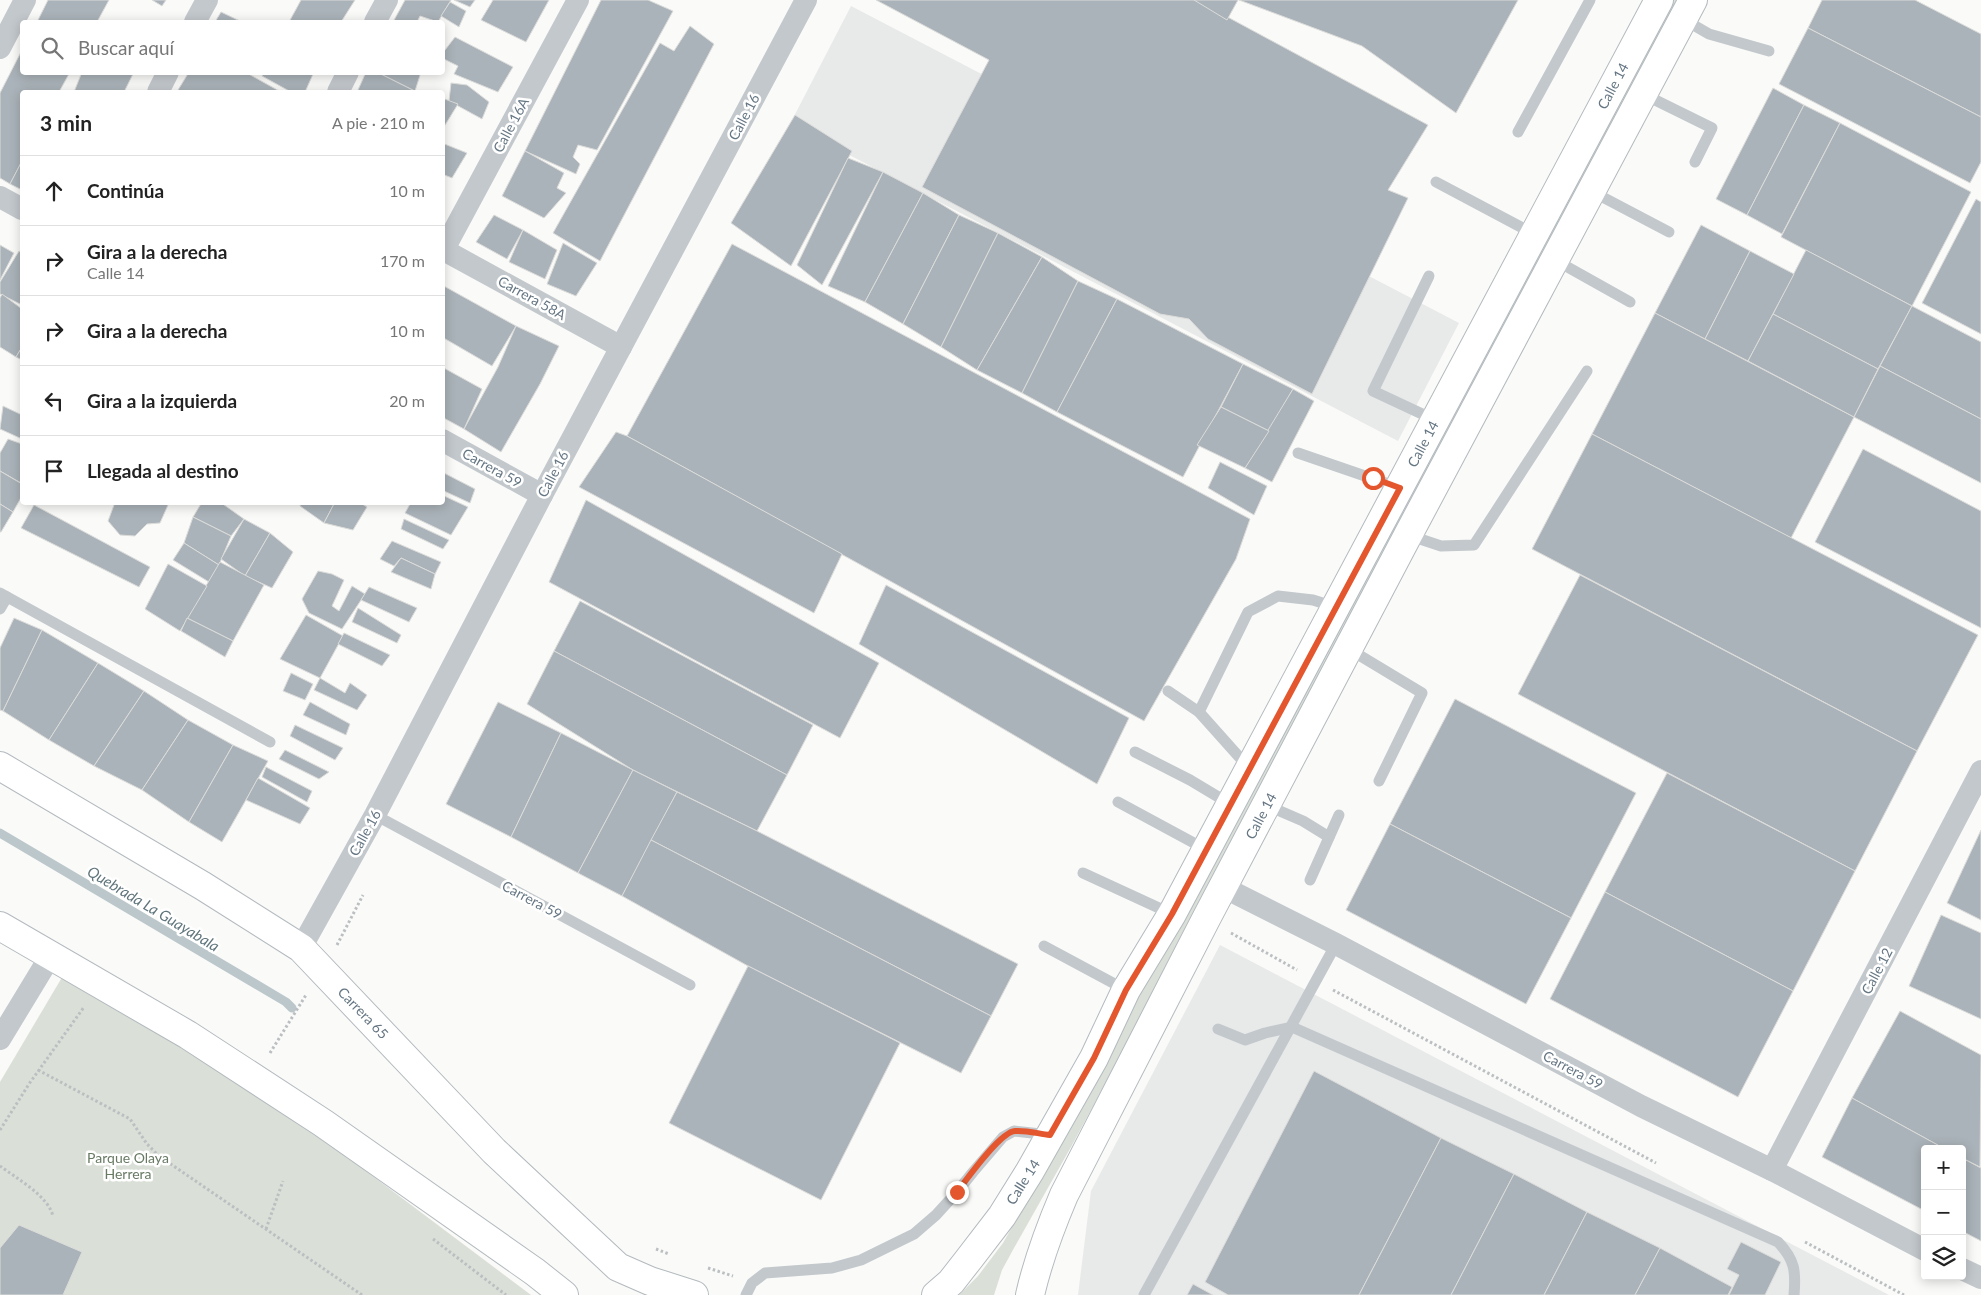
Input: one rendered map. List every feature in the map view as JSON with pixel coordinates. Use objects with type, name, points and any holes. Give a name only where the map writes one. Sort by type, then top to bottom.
[{"type":"street","points":[[0,48],[25,0]]},
{"type":"street","points":[[196,20],[206,0]]},
{"type":"street","points":[[376,20],[387,0]]},
{"type":"street","name":"Calle 16A","points":[[445,245],[578,0]]},
{"type":"street","name":"Calle 16","points":[[301,948],[374,815],[806,0]]},
{"type":"street","name":"Calle 14","points":[[936,1295],[951,1282],[1002,1216],[1094,1058],[1126,990],[1172,914],[1659,0]]},
{"type":"street","name":"Calle 14","points":[[1030,1295],[1048,1232],[1064,1194],[1408,535],[1590,190],[1688,10]]},
{"type":"street","points":[[159,90],[166,75]]},
{"type":"street","points":[[339,90],[346,75]]},
{"type":"street","points":[[0,197],[20,208]]},
{"type":"street","name":"Carrera 58A","points":[[445,250],[621,347]]},
{"type":"street","name":"Carrera 59","points":[[445,442],[542,495]]},
{"type":"street","name":"Carrera 65","points":[[0,766],[203,886],[301,948],[494,1151],[618,1267],[650,1281],[694,1295]]},
{"type":"street","name":"Calle 12","points":[[1772,1170],[1981,772]]},
{"type":"street","name":"Carrera 59","points":[[1223,887],[1336,944],[1633,1102],[1772,1170],[1921,1248]]},
{"type":"street","points":[[0,926],[188,1035],[323,1123],[535,1272],[564,1295]]},
{"type":"street","points":[[0,1039],[51,955]]},
{"type":"street","points":[[1966,1271],[1981,1278]]},
{"type":"lane","points":[[1518,132],[1590,0]]},
{"type":"lane","points":[[1688,10],[1709,34],[1769,51]]},
{"type":"lane","points":[[1643,94],[1712,128],[1695,162]]},
{"type":"lane","points":[[1436,182],[1534,234]]},
{"type":"lane","points":[[1590,190],[1669,232]]},
{"type":"lane","points":[[1554,260],[1630,302]]},
{"type":"lane","points":[[1429,276],[1373,391],[1435,420]]},
{"type":"lane","points":[[1408,535],[1441,546],[1474,545],[1587,371]]},
{"type":"lane","points":[[1298,453],[1400,488]]},
{"type":"lane","points":[[0,609],[3,595],[270,742]]},
{"type":"lane","points":[[1198,712],[1248,612],[1278,596],[1314,600],[1336,607]]},
{"type":"lane","points":[[1349,649],[1422,693],[1379,781]]},
{"type":"lane","points":[[1168,691],[1198,712],[1249,768]]},
{"type":"lane","points":[[1135,752],[1190,780],[1230,804]]},
{"type":"lane","points":[[1118,802],[1206,849]]},
{"type":"lane","points":[[1266,805],[1303,821],[1329,837]]},
{"type":"lane","name":"Carrera 59","points":[[374,815],[690,985]]},
{"type":"lane","points":[[1310,880],[1339,815]]},
{"type":"lane","points":[[1083,873],[1172,914]]},
{"type":"lane","points":[[1144,1295],[1336,944]]},
{"type":"lane","points":[[1044,946],[1126,990]]},
{"type":"lane","points":[[1218,1030],[1245,1040],[1292,1027],[1778,1242],[1789,1254],[1795,1274],[1794,1295]]},
{"type":"lane","points":[[746,1295],[752,1282],[765,1273],[832,1268],[861,1260],[888,1248],[914,1234],[936,1215],[1003,1137],[1014,1131],[1050,1135]]},
{"type":"path","points":[[1206,919],[1316,981],[1658,1164]]},
{"type":"path","points":[[76,1002],[93,1011]]},
{"type":"path","points":[[0,1130],[38,1070],[84,1006]]},
{"type":"path","points":[[38,1070],[130,1119],[140,1131],[147,1144],[159,1156],[362,1295]]},
{"type":"path","points":[[0,1166],[46,1201],[52,1210],[52,1217]]},
{"type":"path","points":[[266,1229],[283,1181]]},
{"type":"path","points":[[432,1238],[506,1295]]},
{"type":"path","points":[[1798,1239],[1904,1295]]},
{"type":"path","points":[[650,1248],[677,1257]]},
{"type":"path","points":[[703,1266],[752,1282]]},
{"type":"shaded area","points":[[851,6],[1459,323],[1398,441],[790,124]]},
{"type":"shaded area","points":[[1220,945],[1889,1295],[1078,1295],[1091,1191]]},
{"type":"green space","points":[[1669,0],[1678,0],[1168,966],[1071,1147],[1002,1270],[994,1295],[959,1295],[978,1276],[1003,1243],[1061,1141]]},
{"type":"green space","name":"Parque Olaya Herrera","points":[[64,974],[314,1132],[531,1295],[0,1295],[0,1082]]},
{"type":"building","points":[[48,0],[109,0],[98,20],[38,20]]},
{"type":"building","points":[[152,0],[166,0],[162,6]]},
{"type":"building","points":[[301,0],[355,0],[342,20],[290,20]]},
{"type":"building","points":[[405,0],[451,0],[439,20],[420,16],[418,20],[394,20]]},
{"type":"building","points":[[454,0],[475,0],[470,7]]},
{"type":"building","points":[[493,0],[549,0],[526,42],[481,20]]},
{"type":"building","points":[[601,0],[648,0],[673,11],[597,150],[578,145],[573,157],[580,164],[576,174],[525,151]]},
{"type":"building","points":[[876,0],[1196,0],[1428,125],[1388,190],[1408,198],[1312,394],[1208,339],[1189,319],[1160,314],[922,187],[989,60]]},
{"type":"building","points":[[1194,0],[1238,0],[1227,20]]},
{"type":"building","points":[[1239,0],[1518,0],[1456,113],[1362,46]]},
{"type":"building","points":[[1822,0],[1915,0],[1981,34],[1981,117],[1808,28]]},
{"type":"building","points":[[450,2],[466,11],[459,27],[441,16]]},
{"type":"building","points":[[221,12],[238,20],[216,20]]},
{"type":"building","points":[[690,26],[714,44],[600,261],[553,233],[660,43],[674,51]]},
{"type":"building","points":[[1808,28],[1981,117],[1981,162],[1970,183],[1779,84]]},
{"type":"building","points":[[455,37],[513,67],[498,92],[454,74],[458,66],[445,60],[445,50]]},
{"type":"building","points":[[20,54],[20,75],[68,75],[60,90],[20,90],[20,165],[10,184],[0,178],[0,93]]},
{"type":"building","points":[[81,75],[132,75],[125,90],[75,90]]},
{"type":"building","points":[[187,75],[250,75],[277,90],[178,90]]},
{"type":"building","points":[[313,75],[306,90],[287,90],[262,76]]},
{"type":"building","points":[[365,75],[383,75],[413,90],[358,90]]},
{"type":"building","points":[[383,75],[420,75],[415,90]]},
{"type":"building","points":[[451,83],[467,85],[489,102],[482,119],[449,101]]},
{"type":"building","points":[[1773,88],[1804,105],[1747,215],[1716,199]]},
{"type":"building","points":[[445,99],[458,104],[445,125]]},
{"type":"building","points":[[1804,105],[1840,123],[1782,234],[1747,215]]},
{"type":"building","points":[[795,115],[852,151],[791,266],[731,223]]},
{"type":"building","points":[[1840,123],[1971,192],[1912,306],[1781,237]]},
{"type":"building","points":[[445,144],[467,153],[452,178],[445,175]]},
{"type":"building","points":[[525,151],[564,173],[557,188],[566,193],[544,218],[502,196]]},
{"type":"building","points":[[848,158],[883,172],[822,285],[797,265]]},
{"type":"building","points":[[20,165],[20,189],[10,184]]},
{"type":"building","points":[[883,172],[923,193],[865,302],[828,286]]},
{"type":"building","points":[[923,193],[959,215],[903,324],[865,302]]},
{"type":"building","points":[[1976,199],[1981,202],[1981,334],[1922,303]]},
{"type":"building","points":[[494,215],[523,230],[507,259],[476,242]]},
{"type":"building","points":[[959,215],[998,233],[941,347],[903,324]]},
{"type":"building","points":[[1701,225],[1750,251],[1705,339],[1655,313]]},
{"type":"building","points":[[523,230],[557,250],[545,279],[509,262]]},
{"type":"building","points":[[998,233],[1042,257],[977,370],[941,347]]},
{"type":"building","points":[[563,243],[597,263],[576,296],[547,284]]},
{"type":"building","points":[[732,244],[1250,519],[1236,559],[1144,721],[627,436]]},
{"type":"building","points":[[0,245],[14,253],[0,280]]},
{"type":"building","points":[[1806,250],[1912,306],[1878,369],[1773,314]]},
{"type":"building","points":[[19,251],[20,304],[0,294],[0,282]]},
{"type":"building","points":[[1750,251],[1794,274],[1748,361],[1705,339]]},
{"type":"building","points":[[1042,257],[1078,281],[1022,393],[977,370]]},
{"type":"building","points":[[1078,281],[1117,299],[1057,412],[1022,393]]},
{"type":"building","points":[[445,287],[516,326],[492,366],[445,339]]},
{"type":"building","points":[[2,294],[20,308],[20,350],[16,357],[0,347],[0,298]]},
{"type":"building","points":[[1117,299],[1243,364],[1183,477],[1057,412]]},
{"type":"building","points":[[1912,306],[1981,342],[1981,419],[1880,366]]},
{"type":"building","points":[[1655,313],[1854,417],[1791,538],[1592,434]]},
{"type":"building","points":[[1773,314],[1878,369],[1854,417],[1748,361]]},
{"type":"building","points":[[516,326],[559,346],[540,384],[501,452],[464,429],[498,367]]},
{"type":"building","points":[[20,350],[20,359],[16,357]]},
{"type":"building","points":[[1243,364],[1293,389],[1269,431],[1221,407]]},
{"type":"building","points":[[1880,366],[1981,419],[1981,483],[1854,417]]},
{"type":"building","points":[[445,369],[482,389],[464,429],[445,419]]},
{"type":"building","points":[[1293,389],[1314,401],[1272,482],[1245,468]]},
{"type":"building","points":[[3,406],[20,414],[20,438],[0,429]]},
{"type":"building","points":[[1221,407],[1269,431],[1245,468],[1197,445]]},
{"type":"building","points":[[616,432],[627,436],[842,554],[814,613],[579,487]]},
{"type":"building","points":[[1592,434],[1978,635],[1917,751],[1532,549]]},
{"type":"building","points":[[8,439],[20,443],[20,482],[0,471],[0,453]]},
{"type":"building","points":[[1863,449],[1981,511],[1981,628],[1815,542]]},
{"type":"building","points":[[1220,462],[1267,486],[1254,515],[1208,488]]},
{"type":"building","points":[[0,471],[20,483],[20,500],[13,512],[0,504]]},
{"type":"building","points":[[445,474],[475,489],[470,503],[445,491]]},
{"type":"building","points":[[445,496],[468,507],[451,535],[405,513],[409,505],[445,505]]},
{"type":"building","points":[[586,500],[879,663],[840,738],[549,582]]},
{"type":"building","points":[[0,504],[13,512],[1,532],[0,532]]},
{"type":"building","points":[[34,505],[150,567],[139,587],[21,528]]},
{"type":"building","points":[[114,505],[168,505],[160,523],[147,524],[135,536],[120,535],[108,521]]},
{"type":"building","points":[[200,505],[224,505],[244,519],[231,536],[193,517]]},
{"type":"building","points":[[300,505],[333,505],[324,523]]},
{"type":"building","points":[[333,505],[364,505],[367,507],[353,530],[324,523]]},
{"type":"building","points":[[193,517],[231,536],[219,565],[184,543]]},
{"type":"building","points":[[244,519],[270,533],[245,576],[221,559]]},
{"type":"building","points":[[404,519],[449,540],[443,549],[401,529]]},
{"type":"building","points":[[270,533],[293,552],[272,588],[245,576]]},
{"type":"building","points":[[392,541],[441,562],[435,574],[401,558],[394,566],[380,559]]},
{"type":"building","points":[[184,543],[219,565],[209,582],[173,560]]},
{"type":"building","points":[[401,558],[435,574],[431,589],[391,572]]},
{"type":"building","points":[[220,562],[264,585],[233,641],[187,618]]},
{"type":"building","points":[[168,564],[207,586],[180,631],[145,609]]},
{"type":"building","points":[[318,571],[332,574],[344,580],[332,606],[339,611],[352,586],[365,594],[342,629],[309,613],[302,599]]},
{"type":"building","points":[[1580,575],[1917,751],[1855,871],[1518,694]]},
{"type":"building","points":[[886,585],[1129,718],[1097,784],[859,644]]},
{"type":"building","points":[[369,587],[417,608],[409,622],[361,600]]},
{"type":"building","points":[[580,601],[813,725],[787,775],[554,651]]},
{"type":"building","points":[[358,608],[401,635],[397,643],[352,622]]},
{"type":"building","points":[[306,615],[343,636],[320,678],[280,659]]},
{"type":"building","points":[[14,618],[42,630],[3,711],[0,710],[0,648]]},
{"type":"building","points":[[187,618],[233,641],[225,657],[181,631]]},
{"type":"building","points":[[42,630],[98,663],[49,740],[3,711]]},
{"type":"building","points":[[344,633],[390,655],[382,666],[338,644]]},
{"type":"building","points":[[554,651],[787,775],[757,831],[633,770],[527,704]]},
{"type":"building","points":[[98,663],[144,691],[94,766],[49,740]]},
{"type":"building","points":[[291,673],[313,684],[305,700],[283,691]]},
{"type":"building","points":[[320,678],[345,693],[350,683],[367,695],[357,710],[314,690]]},
{"type":"building","points":[[144,691],[188,720],[142,790],[94,766]]},
{"type":"building","points":[[1455,699],[1636,793],[1571,918],[1390,824]]},
{"type":"building","points":[[310,702],[350,724],[346,735],[303,715]]},
{"type":"building","points":[[498,702],[561,733],[511,837],[446,804]]},
{"type":"building","points":[[188,720],[233,745],[189,822],[142,790]]},
{"type":"building","points":[[295,725],[343,748],[335,760],[290,736]]},
{"type":"building","points":[[561,733],[633,770],[578,873],[511,837]]},
{"type":"building","points":[[233,745],[268,761],[222,842],[189,822]]},
{"type":"building","points":[[285,750],[329,772],[319,779],[279,759]]},
{"type":"building","points":[[266,767],[312,791],[307,802],[262,777]]},
{"type":"building","points":[[633,770],[677,792],[622,896],[578,873]]},
{"type":"building","points":[[1667,773],[1855,871],[1793,991],[1605,892]]},
{"type":"building","points":[[258,778],[310,808],[300,824],[246,800]]},
{"type":"building","points":[[677,792],[1018,964],[991,1016],[651,840]]},
{"type":"building","points":[[1390,824],[1571,918],[1526,1004],[1346,910]]},
{"type":"building","points":[[1981,830],[1981,920],[1947,903]]},
{"type":"building","points":[[651,840],[991,1016],[961,1073],[748,966],[622,896]]},
{"type":"building","points":[[1605,892],[1793,991],[1738,1097],[1550,999]]},
{"type":"building","points":[[1941,915],[1981,933],[1981,1019],[1909,986]]},
{"type":"building","points":[[748,966],[900,1043],[821,1200],[669,1123]]},
{"type":"building","points":[[1900,1011],[1981,1055],[1980,1167],[1966,1160],[1966,1145],[1938,1145],[1852,1098]]},
{"type":"building","points":[[1314,1071],[1441,1138],[1359,1295],[1228,1295],[1205,1282]]},
{"type":"building","points":[[1852,1098],[1938,1145],[1921,1145],[1921,1209],[1822,1157]]},
{"type":"building","points":[[1441,1138],[1514,1174],[1451,1295],[1359,1295]]},
{"type":"building","points":[[1966,1160],[1981,1168],[1981,1241],[1966,1233]]},
{"type":"building","points":[[1514,1174],[1587,1212],[1544,1295],[1451,1295]]},
{"type":"building","points":[[1587,1212],[1660,1248],[1635,1295],[1544,1295]]},
{"type":"building","points":[[19,1225],[82,1252],[63,1295],[0,1295],[0,1248]]},
{"type":"building","points":[[1741,1242],[1781,1262],[1765,1295],[1729,1295],[1739,1275],[1727,1269]]},
{"type":"building","points":[[1660,1248],[1732,1287],[1728,1295],[1635,1295]]},
{"type":"building","points":[[1193,1284],[1213,1295],[1187,1295]]},
{"type":"waterway","name":"Quebrada La Guayabala","points":[[0,833],[286,1002],[292,1008]]},
{"type":"route","points":[[957,1192],[1003,1137],[1014,1131],[1050,1135],[1094,1058],[1126,990],[1172,914],[1400,488],[1373,478]]}]
